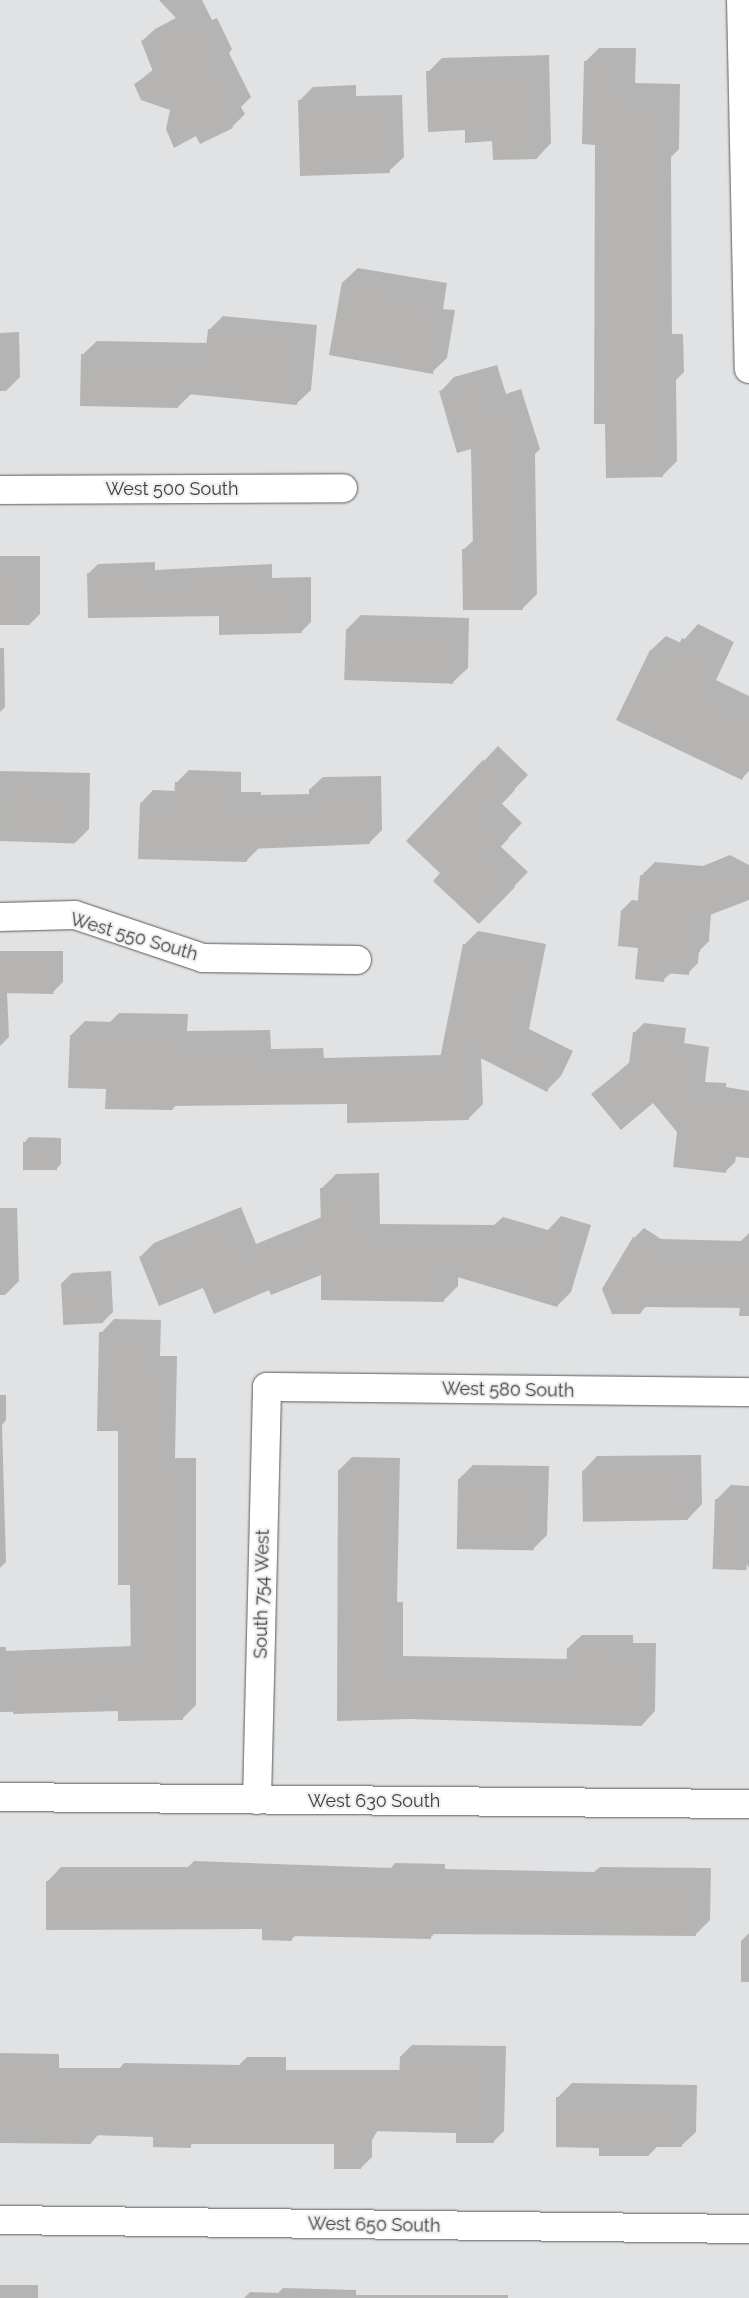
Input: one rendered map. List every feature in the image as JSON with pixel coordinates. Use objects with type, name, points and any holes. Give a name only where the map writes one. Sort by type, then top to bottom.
[{"type":"street","points":[[741,0],[748,181],[749,369]]},
{"type":"street","name":"West 500 South","points":[[0,490],[343,488]]},
{"type":"street","name":"West 550 South","points":[[0,917],[75,915],[203,958],[357,960]]},
{"type":"street","name":"West 580 South","points":[[267,1387],[749,1392]]},
{"type":"street","name":"South 754 West","points":[[257,1800],[267,1387]]},
{"type":"street","name":"West 630 South","points":[[0,1797],[749,1804]]},
{"type":"street","name":"West 650 South","points":[[0,2220],[749,2229]]},
{"type":"building","points":[[191,15],[199,32],[204,30],[221,63],[216,65],[239,110],[227,116],[233,128],[200,144],[196,136],[174,148],[166,129],[170,110],[141,100],[134,84],[154,74],[141,41]]},
{"type":"building","points":[[584,61],[622,62],[622,97],[666,98],[666,164],[657,164],[659,348],[669,348],[670,388],[662,388],[663,477],[606,478],[605,424],[594,424],[595,145],[582,144]]},
{"type":"building","points":[[535,69],[537,159],[493,160],[492,141],[465,143],[465,130],[428,132],[426,71]]},
{"type":"building","points":[[342,99],[343,110],[388,109],[390,173],[300,176],[298,100]]},
{"type":"building","points":[[342,282],[434,298],[429,323],[441,324],[433,374],[329,355]]},
{"type":"building","points":[[208,329],[304,339],[297,405],[178,393],[178,408],[80,406],[81,354],[205,357]]},
{"type":"building","points":[[483,378],[491,407],[507,402],[526,465],[521,466],[523,610],[463,610],[462,549],[473,549],[471,449],[457,453],[439,391]]},
{"type":"building","points":[[0,565],[30,565],[30,625],[0,625]]},
{"type":"building","points":[[145,571],[145,579],[262,573],[262,587],[301,586],[302,633],[219,635],[219,616],[88,618],[87,573]]},
{"type":"building","points":[[346,629],[455,633],[453,684],[344,680]]},
{"type":"building","points":[[682,638],[721,656],[702,695],[749,716],[749,765],[742,780],[616,720],[650,650],[672,660]]},
{"type":"building","points":[[483,760],[515,790],[488,818],[509,838],[487,861],[515,887],[479,924],[433,881],[440,873],[406,841]]},
{"type":"building","points":[[175,782],[229,784],[229,804],[249,804],[249,807],[309,806],[309,789],[369,788],[370,844],[248,849],[247,862],[138,859],[140,803],[174,803]]},
{"type":"building","points":[[2,784],[77,787],[75,844],[0,841]]},
{"type":"building","points":[[720,864],[749,880],[749,900],[702,918],[700,952],[691,951],[689,975],[665,973],[664,982],[635,979],[638,948],[618,946],[621,910],[637,911],[640,875],[643,876],[644,872],[692,876]]},
{"type":"building","points":[[463,944],[533,958],[516,1043],[560,1065],[547,1092],[467,1051],[469,1120],[347,1123],[347,1104],[173,1106],[173,1110],[105,1109],[106,1089],[68,1088],[70,1035],[103,1035],[103,1027],[174,1028],[174,1045],[257,1044],[257,1062],[310,1062],[310,1072],[438,1068]]},
{"type":"building","points":[[0,960],[54,961],[53,994],[0,993]]},
{"type":"building","points":[[633,1032],[677,1038],[675,1053],[700,1057],[695,1091],[717,1092],[717,1097],[749,1101],[749,1158],[728,1156],[726,1173],[673,1167],[677,1132],[653,1103],[621,1130],[591,1094],[629,1064]]},
{"type":"building","points":[[23,1142],[57,1142],[57,1170],[23,1170]]},
{"type":"building","points":[[366,1186],[367,1238],[485,1239],[488,1230],[541,1246],[546,1230],[578,1239],[557,1307],[444,1273],[444,1302],[321,1300],[321,1275],[271,1295],[269,1290],[214,1314],[203,1288],[159,1306],[139,1257],[227,1220],[242,1257],[321,1225],[320,1188]]},
{"type":"building","points":[[633,1237],[650,1249],[749,1251],[749,1308],[645,1307],[640,1314],[612,1314],[602,1289]]},
{"type":"building","points":[[101,1281],[103,1323],[63,1325],[61,1283]]},
{"type":"building","points":[[99,1332],[148,1334],[147,1369],[164,1370],[161,1471],[182,1471],[183,1720],[118,1721],[118,1711],[13,1714],[12,1664],[131,1659],[130,1585],[118,1585],[118,1431],[97,1431]]},
{"type":"building","points":[[687,1469],[688,1520],[583,1522],[582,1471]]},
{"type":"building","points":[[338,1470],[387,1471],[384,1615],[390,1615],[390,1669],[566,1672],[567,1648],[620,1648],[620,1656],[643,1656],[642,1726],[409,1719],[337,1721]]},
{"type":"building","points":[[458,1479],[535,1480],[534,1550],[457,1549]]},
{"type":"building","points":[[715,1499],[749,1500],[747,1570],[713,1569]]},
{"type":"building","points":[[178,1875],[380,1882],[380,1877],[431,1878],[431,1883],[584,1886],[585,1880],[697,1882],[696,1936],[431,1934],[431,1939],[292,1936],[292,1941],[262,1940],[262,1929],[46,1930],[46,1881],[178,1881]]},
{"type":"building","points":[[400,2056],[495,2057],[494,2143],[456,2143],[456,2133],[368,2131],[368,2146],[361,2146],[361,2169],[334,2169],[334,2144],[191,2144],[191,2148],[153,2147],[153,2137],[91,2135],[91,2144],[0,2143],[0,2064],[48,2064],[48,2078],[112,2078],[112,2074],[235,2075],[235,2067],[275,2067],[275,2080],[399,2080]]},
{"type":"building","points":[[556,2097],[683,2099],[682,2147],[649,2147],[649,2156],[599,2156],[599,2148],[556,2147]]}]
